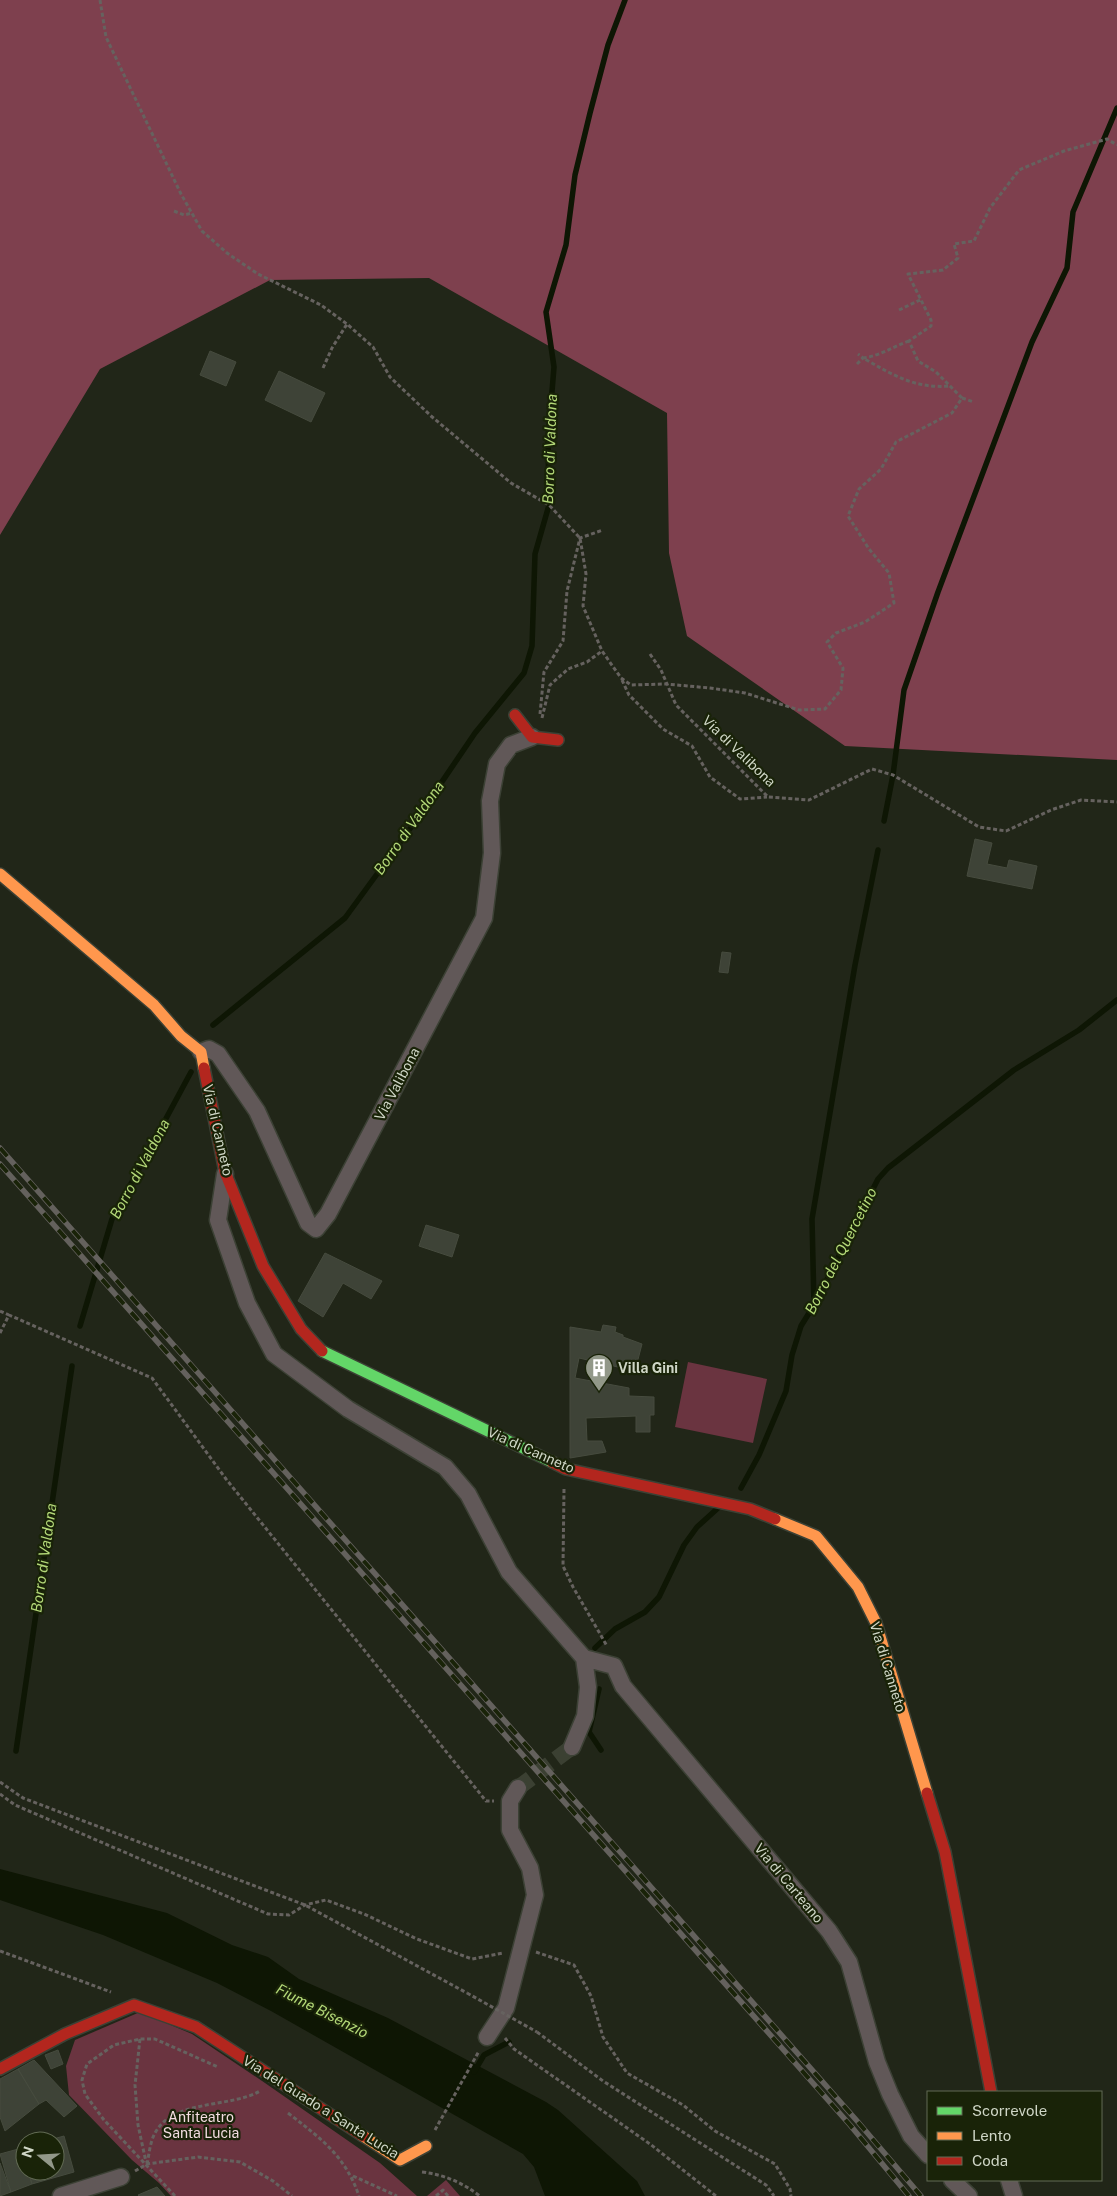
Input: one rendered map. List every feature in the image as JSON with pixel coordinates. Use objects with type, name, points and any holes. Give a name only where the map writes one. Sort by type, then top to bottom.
[{"type":"street","points":[[515,714],[535,738],[558,740]]},
{"type":"street","name":"Via Valibona","points":[[201,1052],[209,1049],[218,1054],[256,1111],[308,1222],[316,1229],[328,1214],[484,918],[492,853],[490,801],[497,764],[511,745],[535,738]]},
{"type":"street","points":[[0,874],[154,1004],[181,1036],[201,1052]]},
{"type":"street","name":"Via di Canneto","points":[[201,1052],[225,1172],[263,1266],[301,1329],[318,1349],[566,1469],[750,1509],[816,1536],[858,1587],[876,1623],[944,1852],[991,2091]]},
{"type":"street","points":[[225,1172],[218,1220],[247,1303],[274,1354],[348,1409],[445,1467],[468,1494],[509,1572],[584,1658],[588,1687],[585,1716],[572,1747]]},
{"type":"street","points":[[584,1658],[614,1666]]},
{"type":"street","name":"Via di Carteano","points":[[614,1666],[623,1686],[829,1931],[849,1962],[858,1988],[877,2062],[890,2094],[910,2136],[927,2154]]},
{"type":"street","points":[[487,2037],[506,2008],[529,1951],[535,1895],[530,1868],[510,1830],[510,1801],[518,1788]]},
{"type":"street","points":[[0,2070],[26,2053],[83,2025],[134,2005]]},
{"type":"street","name":"Via del Guado a Santa Lucia","points":[[134,2005],[196,2027],[400,2160],[426,2146]]},
{"type":"street","points":[[61,2196],[121,2177]]},
{"type":"street","points":[[953,2181],[969,2196]]},
{"type":"street","points":[[1009,2181],[1014,2196]]},
{"type":"path","points":[[100,0],[106,37],[181,194],[202,231],[227,253],[258,274],[321,306],[347,324],[373,347],[390,377],[431,416],[511,483],[549,505],[580,538],[586,574],[583,606],[602,651],[621,678],[629,695],[663,729],[692,746],[710,777],[740,799],[768,797]]},
{"type":"path","points":[[857,364],[863,358],[875,357],[891,347],[909,341],[931,326],[931,320],[908,274],[943,270],[958,258],[954,244],[974,241],[990,208],[1019,170],[1064,151],[1107,139],[1117,145]]},
{"type":"path","points":[[174,212],[192,213]]},
{"type":"path","points":[[899,310],[920,300]]},
{"type":"path","points":[[323,368],[332,348],[347,324]]},
{"type":"path","points":[[909,341],[918,361],[936,372],[962,398],[974,402]]},
{"type":"path","points":[[858,354],[916,384],[932,387],[950,386]]},
{"type":"path","points":[[621,678],[631,685],[666,684],[710,688],[745,694],[798,710],[825,709],[841,690],[843,668],[827,642],[836,633],[865,622],[894,603],[889,573],[869,549],[848,516],[859,489],[881,469],[896,442],[952,413],[962,398]]},
{"type":"path","points":[[580,538],[604,530]]},
{"type":"path","points":[[535,738],[544,672],[563,641],[567,591],[580,538]]},
{"type":"path","points":[[535,738],[550,685],[568,669],[587,662],[602,651]]},
{"type":"path","name":"Via di Valibona","points":[[650,654],[661,670],[676,705],[768,797],[809,800],[872,769],[893,774],[979,827],[1006,831],[1051,810],[1081,800],[1117,802]]},
{"type":"path","points":[[0,1311],[152,1378],[226,1479],[486,1800]]},
{"type":"path","points":[[0,1333],[9,1315]]},
{"type":"path","points":[[566,1469],[564,1485],[563,1566],[609,1649],[614,1666]]},
{"type":"path","points":[[0,1782],[23,1798],[305,1905],[537,2032],[603,2081],[766,2185],[774,2196]]},
{"type":"path","points":[[0,1794],[15,1805],[268,1914],[289,1915],[305,1905],[326,1900],[364,1914],[417,1939],[472,1959],[529,1951],[574,1965],[591,1996],[603,2037],[627,2073],[683,2105],[716,2130],[774,2164],[790,2189],[791,2196]]},
{"type":"path","points":[[0,1951],[116,1994],[134,2005]]},
{"type":"path","points":[[507,2024],[513,2006],[509,1998]]},
{"type":"path","points":[[506,2031],[505,2038],[514,2049],[650,2144],[716,2196]]},
{"type":"path","points":[[426,2146],[487,2037]]},
{"type":"path","points":[[175,2196],[104,2120],[85,2094],[82,2080],[87,2064],[114,2045],[140,2039],[155,2039],[221,2068]]},
{"type":"path","points":[[140,2039],[135,2085],[138,2125],[147,2164]]},
{"type":"path","points":[[252,2086],[267,2097]]},
{"type":"path","points":[[147,2164],[155,2133],[170,2118],[195,2106],[240,2100],[260,2092]]},
{"type":"path","points":[[282,2108],[329,2145],[352,2176],[358,2196]]},
{"type":"path","points":[[147,2164],[198,2157],[240,2162],[272,2181],[292,2196]]},
{"type":"path","points":[[400,2160],[408,2170],[442,2175],[461,2182],[480,2196]]},
{"type":"path","points":[[352,2176],[397,2196]]},
{"type":"path","points":[[436,2196],[443,2190],[448,2196]]},
{"type":"green space","points":[[688,1362],[767,1379],[753,1443],[675,1427]]},
{"type":"green space","name":"Anfiteatro Santa Lucia","points":[[140,2012],[192,2034],[380,2163],[417,2196],[171,2196],[132,2160],[69,2095],[66,2066],[75,2040]]},
{"type":"green space","points":[[446,2180],[460,2196],[427,2196]]},
{"type":"shaded area","points":[[0,0],[1117,0],[1117,760],[845,746],[687,636],[669,553],[667,413],[429,278],[270,280],[100,369],[0,535]]},
{"type":"water","name":"Fiume Bisenzio","points":[[0,1869],[167,1913],[232,1945],[268,1957],[299,1979],[388,2018],[546,2102],[558,2110],[637,2181],[645,2196],[545,2196],[534,2167],[523,2154],[271,2011],[217,1983],[103,1935],[0,1900]]},
{"type":"building","points":[[210,351],[236,362],[226,386],[200,375]]},
{"type":"building","points":[[279,371],[325,393],[311,422],[265,400]]},
{"type":"building","points":[[975,839],[992,843],[987,864],[1007,868],[1009,860],[1037,866],[1032,889],[967,876]]},
{"type":"building","points":[[722,952],[731,953],[728,973],[719,972]]},
{"type":"building","points":[[426,1225],[459,1235],[452,1257],[419,1246]]},
{"type":"building","points":[[325,1253],[382,1281],[371,1299],[343,1283],[323,1317],[298,1301]]},
{"type":"building","name":"Villa Gini","points":[[603,1325],[616,1327],[615,1332],[642,1344],[635,1371],[579,1358],[575,1378],[629,1388],[629,1396],[654,1397],[654,1415],[650,1415],[650,1432],[636,1432],[636,1416],[586,1418],[587,1441],[602,1441],[606,1452],[570,1458],[570,1327],[601,1332]]},
{"type":"building","points":[[58,2050],[63,2064],[51,2069],[45,2055]]},
{"type":"building","points":[[34,2060],[77,2106],[64,2117],[46,2100],[39,2104],[18,2069]]},
{"type":"building","points":[[18,2069],[39,2104],[5,2131],[0,2117],[0,2079]]},
{"type":"building","points":[[65,2140],[74,2172],[65,2175]]},
{"type":"building","points":[[15,2150],[15,2181],[31,2181],[32,2184],[11,2192],[0,2154]]},
{"type":"building","points":[[0,2163],[11,2192],[0,2196]]},
{"type":"building","points":[[31,2181],[42,2181],[32,2184]]},
{"type":"building","points":[[157,2187],[165,2196],[138,2195]]},
{"type":"waterway","name":"Borro di Valdona","points":[[213,1025],[345,918],[412,826],[475,733],[524,673],[532,646],[535,554],[549,505],[548,440],[554,367],[546,312],[566,245],[575,175],[590,113],[608,45],[625,0]]},
{"type":"waterway","points":[[884,821],[893,775],[904,690],[938,592],[1032,342],[1067,268],[1073,212],[1117,108]]},
{"type":"waterway","points":[[814,1305],[812,1219],[855,965],[878,850]]},
{"type":"waterway","name":"Borro del Quercetino","points":[[741,1488],[759,1455],[786,1391],[792,1355],[801,1326],[814,1305],[878,1179],[888,1168],[1014,1070],[1079,1030],[1117,1000]]},
{"type":"waterway","name":"Borro di Valdona","points":[[80,1326],[112,1219],[191,1072]]},
{"type":"waterway","name":"Borro di Valdona","points":[[16,1751],[72,1366]]},
{"type":"waterway","name":"Borro del Quercetino","points":[[595,1648],[615,1629],[645,1612],[659,1597],[684,1545],[697,1527],[718,1508]]},
{"type":"waterway","name":"Borro del Quercetino","points":[[599,1689],[589,1732],[601,1750]]},
{"type":"waterway","name":"Borro del Quercetino","points":[[474,2072],[484,2055],[509,2042]]},
{"type":"tunnel","points":[[518,1788],[572,1747]]},
{"type":"railway","points":[[0,1148],[858,2122],[921,2196]]},
{"type":"railway","points":[[0,1164],[850,2125],[909,2196]]},
{"type":"traffic: fast","points":[[322,1351],[552,1462]]},
{"type":"traffic: slow","points":[[0,874],[154,1005],[181,1036],[201,1052],[204,1068]]},
{"type":"traffic: slow","points":[[775,1519],[816,1536],[858,1587],[876,1623],[927,1793]]},
{"type":"traffic: slow","points":[[363,2136],[400,2160],[426,2146]]},
{"type":"traffic: jam","points":[[515,715],[532,737],[558,740]]},
{"type":"traffic: jam","points":[[204,1068],[225,1172],[263,1266],[301,1329],[322,1351]]},
{"type":"traffic: jam","points":[[552,1462],[566,1469],[750,1509],[775,1519]]},
{"type":"traffic: jam","points":[[927,1793],[945,1852],[991,2091]]},
{"type":"traffic: jam","points":[[0,2069],[65,2034],[134,2005],[196,2027],[363,2136]]},
{"type":"place","name":"Villa Gini","points":[[599,1392]]}]
